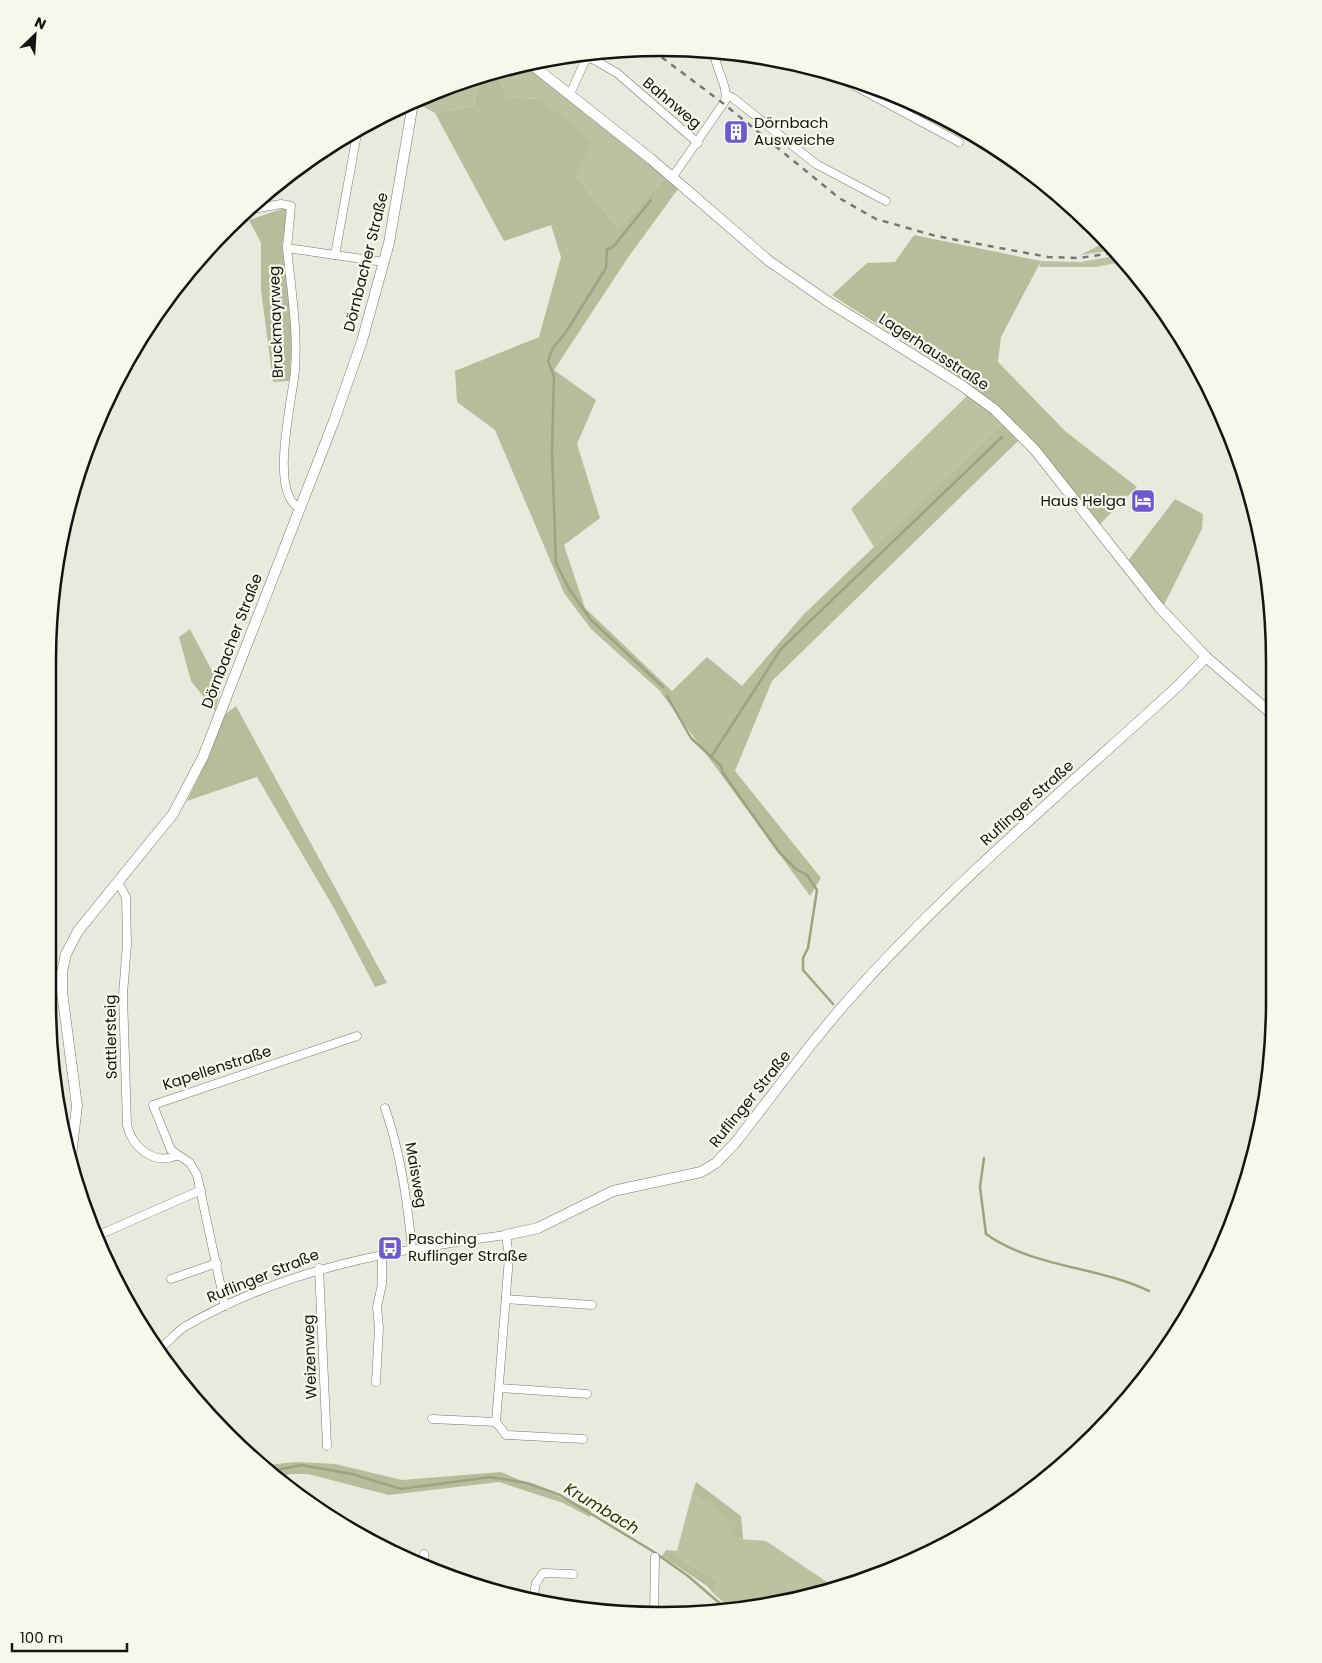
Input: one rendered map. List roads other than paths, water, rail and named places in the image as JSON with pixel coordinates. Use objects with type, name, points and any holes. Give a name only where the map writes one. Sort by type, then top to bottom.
[{"type":"street","points":[[715,59],[717,71],[727,95],[734,98],[816,164],[886,201]]},
{"type":"street","name":"Bahnweg","points":[[595,60],[617,73],[698,143]]},
{"type":"street","name":"Bahnweg","points":[[570,94],[586,61]]},
{"type":"street","name":"Lagerhausstraße","points":[[538,69],[672,178],[731,231],[791,277],[950,378],[994,409],[1035,450],[1140,586],[1206,657],[1266,708]]},
{"type":"street","points":[[867,93],[959,142]]},
{"type":"street","name":"Bahnweg","points":[[672,178],[721,109],[727,95]]},
{"type":"street","name":"Dörnbacher Straße","points":[[71,1134],[77,1106],[63,999],[64,964],[69,947],[78,932],[173,814],[195,775],[354,367],[384,262],[412,111]]},
{"type":"street","points":[[336,255],[356,139]]},
{"type":"street","name":"Bruckmayrweg","points":[[260,208],[281,204],[291,206],[287,248],[295,370],[286,421],[285,472],[289,498],[294,506],[300,508]]},
{"type":"street","points":[[287,248],[384,262]]},
{"type":"street","name":"Ruflinger Straße","points":[[163,1346],[182,1328],[225,1306],[320,1268],[412,1248],[506,1235],[538,1228],[613,1191],[636,1184],[691,1175],[716,1163],[735,1143],[850,999],[885,960],[970,875],[1178,686],[1206,657]]},
{"type":"street","name":"Sattlersteig","points":[[118,884],[126,897],[127,944],[123,994],[127,1125],[134,1142],[146,1153],[161,1158],[176,1156]]},
{"type":"street","name":"Kapellenstraße","points":[[225,1306],[201,1190],[192,1166],[176,1156],[167,1144],[152,1105],[357,1036]]},
{"type":"street","name":"Maisweg","points":[[385,1108],[397,1144],[404,1174],[412,1248]]},
{"type":"street","points":[[102,1234],[201,1190]]},
{"type":"street","points":[[506,1235],[509,1258],[496,1422],[506,1435],[583,1439]]},
{"type":"street","points":[[376,1382],[379,1328],[377,1307],[382,1284],[382,1254]]},
{"type":"street","points":[[171,1279],[217,1263]]},
{"type":"street","name":"Weizenweg","points":[[320,1268],[327,1446]]},
{"type":"street","points":[[506,1299],[592,1305]]},
{"type":"street","points":[[499,1388],[587,1394]]},
{"type":"street","points":[[432,1419],[496,1422]]},
{"type":"street","points":[[654,1607],[655,1557]]},
{"type":"street","points":[[534,1593],[543,1573],[573,1574]]},
{"type":"waterway","points":[[651,200],[613,247],[607,249],[606,268],[566,332],[553,348],[548,361],[554,376],[552,451],[556,563],[568,587],[591,620],[663,687]]},
{"type":"waterway","points":[[711,757],[781,649],[1002,437]]},
{"type":"waterway","points":[[667,696],[691,738],[721,766],[723,773],[779,852],[796,869],[807,875],[817,890],[808,948],[803,958],[803,970],[833,1004]]},
{"type":"waterway","points":[[984,1158],[980,1187],[986,1234],[1024,1254],[1108,1276],[1149,1291]]},
{"type":"waterway","name":"Krumbach","points":[[278,1470],[301,1465],[352,1474],[401,1489],[490,1477],[527,1483],[560,1495],[654,1552],[688,1576],[720,1604]]},
{"type":"railway","points":[[660,56],[724,104],[839,198],[876,219],[936,236],[1048,257],[1080,258],[1108,253]]},
{"type":"place","name":"Dörnbach Ausweiche","points":[[736,132]]},
{"type":"place","name":"Haus Helga","points":[[1143,501]]},
{"type":"place","name":"Pasching Ruflinger Straße","points":[[390,1248]]}]
